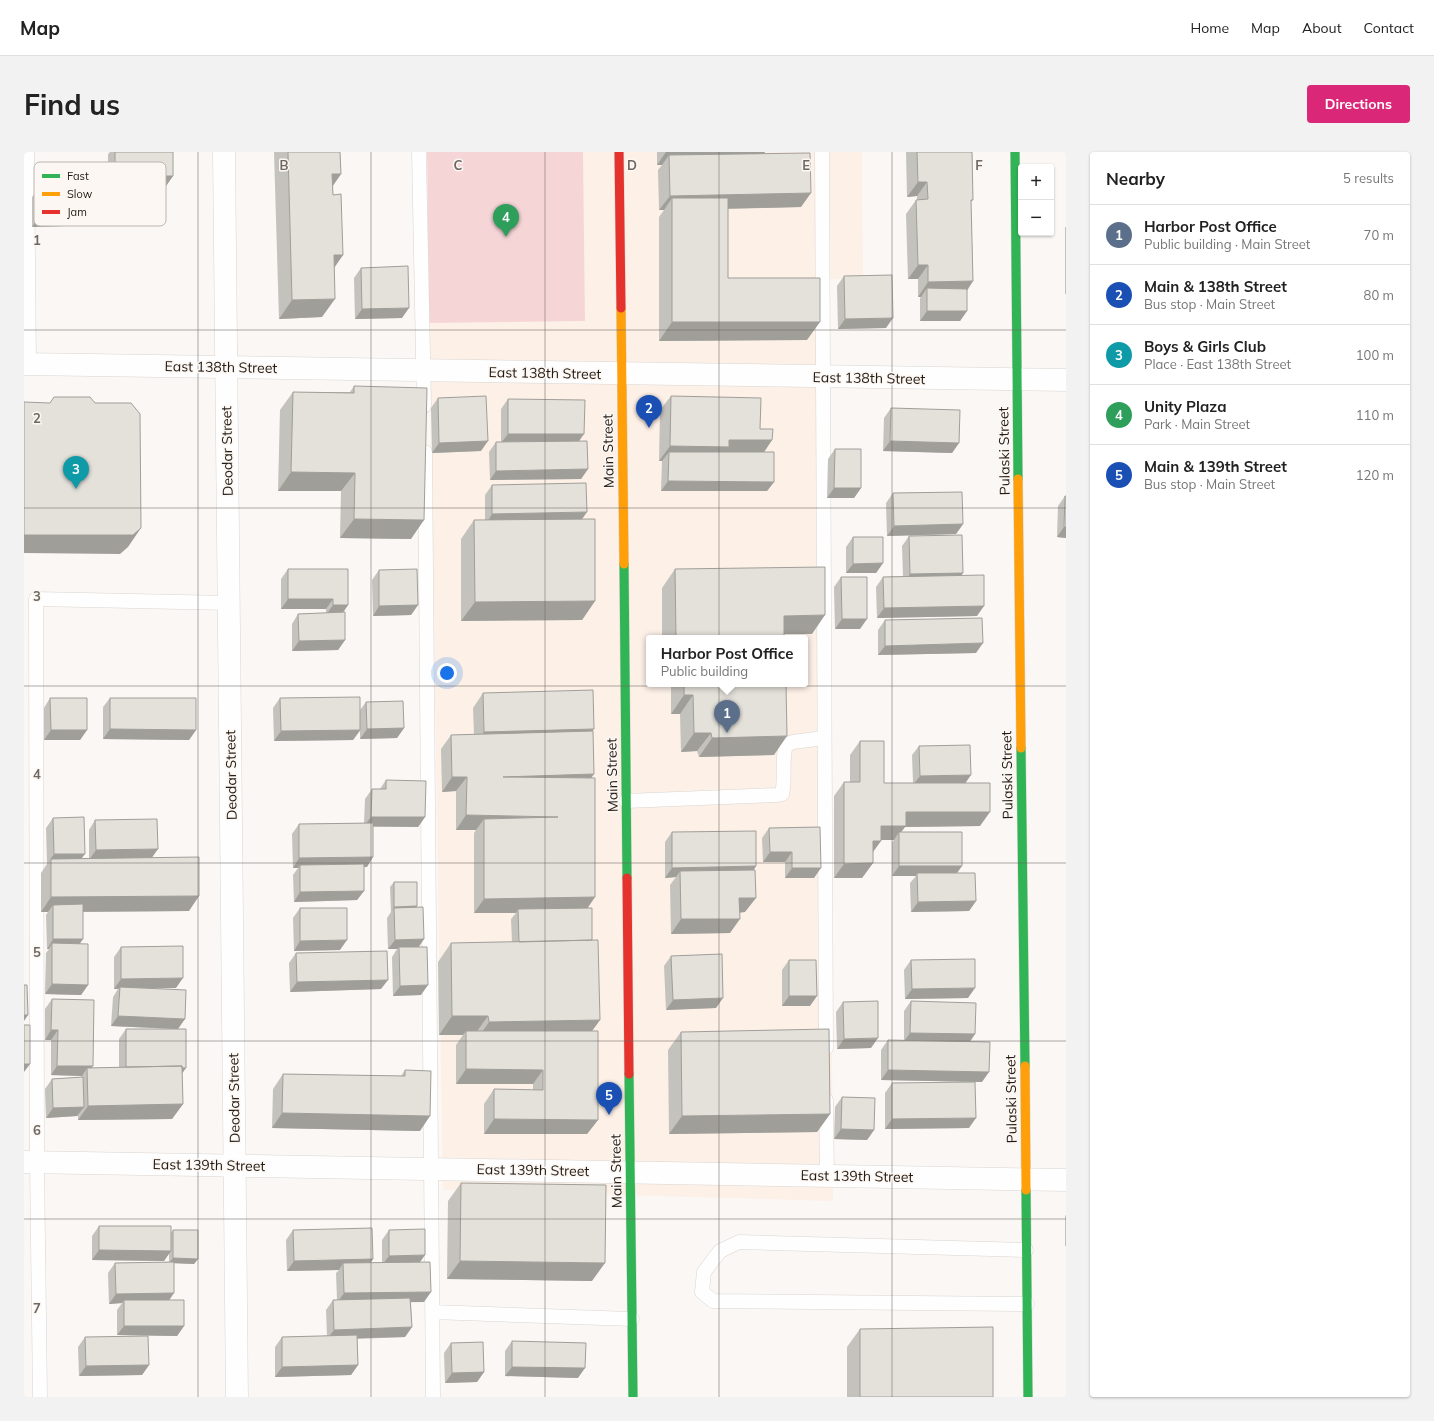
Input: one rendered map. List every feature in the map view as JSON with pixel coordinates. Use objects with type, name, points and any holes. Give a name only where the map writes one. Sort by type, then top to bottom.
[{"type":"street","name":"Deodar Street","points":[[224,152],[238,1397]]},
{"type":"street","name":"Main Street","points":[[619,152],[633,1397]]},
{"type":"street","name":"Pulaski Street","points":[[1015,152],[1028,1397]]},
{"type":"street","name":"East 138th Street","points":[[26,364],[1066,380]]},
{"type":"street","name":"East 139th Street","points":[[31,1162],[1066,1180]]},
{"type":"lane","points":[[26,364],[27,152]]},
{"type":"lane","points":[[419,152],[424,419]]},
{"type":"lane","points":[[822,152],[826,1064]]},
{"type":"lane","points":[[425,442],[433,1397]]},
{"type":"lane","points":[[40,1397],[31,1162],[36,599],[229,602]]},
{"type":"lane","points":[[626,801],[782,794],[784,788],[784,752],[786,745],[793,742],[824,738]]},
{"type":"lane","points":[[826,1088],[827,1176]]},
{"type":"lane","points":[[1026,1250],[739,1242],[720,1251],[704,1272],[702,1292],[713,1301],[1027,1304]]},
{"type":"lane","points":[[432,1312],[632,1319]]},
{"type":"shaded area","points":[[427,152],[583,152],[585,321],[429,323]]},
{"type":"shaded area","points":[[583,152],[862,152],[863,279],[829,279],[828,415],[833,1201],[443,1190],[429,323],[585,321]]},
{"type":"building","points":[[115,152],[173,152],[173,176],[166,176],[166,162],[115,162]]},
{"type":"building","points":[[288,152],[340,152],[341,174],[332,174],[333,195],[341,194],[343,255],[334,255],[335,299],[292,300]]},
{"type":"building","points":[[917,152],[972,152],[973,200],[971,200],[973,281],[928,282],[928,265],[918,265],[916,200],[928,199],[927,182],[918,182]]},
{"type":"building","points":[[810,153],[811,193],[670,196],[669,155]]},
{"type":"building","points":[[672,198],[728,198],[728,278],[820,278],[820,322],[672,322]]},
{"type":"building","points":[[408,266],[409,308],[362,309],[361,268]]},
{"type":"building","points":[[892,275],[893,318],[845,319],[844,276]]},
{"type":"building","points":[[927,288],[967,289],[967,311],[927,311]]},
{"type":"building","points":[[354,386],[427,388],[424,520],[354,519],[355,473],[291,472],[293,392],[354,393]]},
{"type":"building","points":[[486,396],[488,441],[439,443],[438,398]]},
{"type":"building","points":[[671,396],[761,398],[760,429],[773,429],[772,440],[729,440],[729,447],[670,446]]},
{"type":"building","points":[[54,397],[90,397],[95,403],[131,403],[140,414],[141,528],[133,535],[24,535],[24,402],[50,403]]},
{"type":"building","points":[[508,399],[585,400],[584,434],[508,434]]},
{"type":"building","points":[[891,408],[960,410],[959,443],[890,441]]},
{"type":"building","points":[[587,441],[588,469],[496,471],[496,442]]},
{"type":"building","points":[[835,449],[861,449],[861,488],[834,488]]},
{"type":"building","points":[[669,452],[774,452],[774,482],[668,481]]},
{"type":"building","points":[[586,483],[587,512],[492,514],[492,485]]},
{"type":"building","points":[[962,492],[963,524],[894,526],[893,493]]},
{"type":"building","points":[[1065,496],[1066,527],[1064,527]]},
{"type":"building","points":[[595,519],[595,601],[475,602],[474,520]]},
{"type":"building","points":[[962,535],[963,573],[910,574],[909,536]]},
{"type":"building","points":[[853,537],[883,537],[883,563],[853,564]]},
{"type":"building","points":[[825,567],[825,615],[784,616],[784,635],[676,635],[675,569]]},
{"type":"building","points":[[288,569],[348,569],[348,605],[333,605],[333,599],[288,599]]},
{"type":"building","points":[[417,569],[418,605],[379,606],[379,570]]},
{"type":"building","points":[[984,575],[984,606],[884,608],[883,577]]},
{"type":"building","points":[[841,577],[867,577],[867,619],[842,619]]},
{"type":"building","points":[[345,612],[345,640],[299,641],[298,614]]},
{"type":"building","points":[[982,618],[983,643],[885,646],[885,620]]},
{"type":"building","points":[[684,687],[786,687],[787,736],[712,738],[711,733],[694,733],[693,695],[684,695]]},
{"type":"building","points":[[593,690],[594,729],[484,732],[483,693]]},
{"type":"building","points":[[360,697],[360,730],[281,731],[280,698]]},
{"type":"building","points":[[50,698],[87,698],[87,730],[51,730]]},
{"type":"building","points":[[110,698],[196,698],[196,730],[110,729]]},
{"type":"building","points":[[403,701],[404,728],[367,729],[366,702]]},
{"type":"building","points":[[593,731],[594,774],[503,777],[595,778],[595,897],[484,899],[484,819],[558,817],[466,815],[467,777],[452,777],[451,735]]},
{"type":"building","points":[[860,741],[884,741],[884,783],[990,783],[990,812],[906,812],[906,826],[881,826],[881,841],[873,841],[873,863],[844,864],[844,782],[860,782]]},
{"type":"building","points":[[970,745],[971,775],[920,776],[919,746]]},
{"type":"building","points":[[386,780],[426,781],[425,817],[371,817],[372,789],[386,789]]},
{"type":"building","points":[[84,817],[85,854],[54,854],[53,818]]},
{"type":"building","points":[[157,819],[158,849],[96,850],[95,820]]},
{"type":"building","points":[[373,823],[373,857],[299,858],[299,824]]},
{"type":"building","points":[[820,827],[821,868],[792,868],[792,852],[770,852],[769,828]]},
{"type":"building","points":[[756,831],[756,866],[672,868],[672,832]]},
{"type":"building","points":[[899,832],[962,832],[962,866],[899,866]]},
{"type":"building","points":[[199,857],[199,896],[51,897],[51,859]]},
{"type":"building","points":[[364,864],[364,891],[300,892],[300,865]]},
{"type":"building","points":[[755,870],[756,898],[739,898],[740,919],[681,919],[680,871]]},
{"type":"building","points":[[917,873],[975,873],[976,901],[918,902]]},
{"type":"building","points":[[394,882],[417,882],[417,906],[394,907]]},
{"type":"building","points":[[83,904],[83,939],[53,939],[53,905]]},
{"type":"building","points":[[423,907],[424,939],[395,940],[394,908]]},
{"type":"building","points":[[300,908],[347,908],[347,940],[300,941]]},
{"type":"building","points":[[592,908],[592,940],[519,942],[518,909]]},
{"type":"building","points":[[598,940],[600,1020],[489,1022],[488,1016],[452,1016],[451,943]]},
{"type":"building","points":[[52,943],[88,944],[88,985],[52,984]]},
{"type":"building","points":[[183,946],[183,978],[121,979],[121,947]]},
{"type":"building","points":[[399,947],[427,947],[428,985],[400,986]]},
{"type":"building","points":[[387,951],[388,980],[297,982],[296,953]]},
{"type":"building","points":[[722,954],[723,998],[673,1000],[671,956]]},
{"type":"building","points":[[975,959],[975,988],[912,989],[911,960]]},
{"type":"building","points":[[789,960],[816,960],[817,996],[789,996]]},
{"type":"building","points":[[24,985],[27,985],[28,1015],[24,1015]]},
{"type":"building","points":[[120,987],[186,990],[185,1019],[118,1016]]},
{"type":"building","points":[[52,999],[94,1000],[93,1066],[57,1066],[58,1030],[51,1030]]},
{"type":"building","points":[[878,1001],[878,1038],[844,1039],[843,1002]]},
{"type":"building","points":[[911,1001],[976,1003],[975,1034],[910,1033]]},
{"type":"building","points":[[24,1025],[30,1025],[30,1064],[24,1064]]},
{"type":"building","points":[[126,1029],[186,1029],[186,1068],[182,1068],[182,1066],[126,1067]]},
{"type":"building","points":[[829,1029],[830,1114],[682,1116],[681,1032]]},
{"type":"building","points":[[466,1031],[598,1031],[598,1120],[494,1119],[494,1089],[543,1090],[543,1070],[466,1069]]},
{"type":"building","points":[[888,1040],[990,1042],[989,1072],[888,1070]]},
{"type":"building","points":[[182,1066],[183,1104],[88,1106],[87,1068]]},
{"type":"building","points":[[405,1070],[431,1071],[430,1116],[282,1113],[283,1074],[405,1076]]},
{"type":"building","points":[[83,1077],[84,1107],[53,1108],[52,1079]]},
{"type":"building","points":[[975,1082],[976,1118],[892,1119],[892,1083]]},
{"type":"building","points":[[842,1097],[875,1098],[874,1130],[841,1129]]},
{"type":"building","points":[[461,1183],[606,1185],[605,1263],[460,1261]]},
{"type":"building","points":[[99,1226],[171,1226],[171,1251],[99,1250]]},
{"type":"building","points":[[372,1228],[373,1259],[294,1261],[293,1230]]},
{"type":"building","points":[[425,1229],[425,1255],[389,1256],[389,1230]]},
{"type":"building","points":[[173,1230],[198,1230],[198,1259],[173,1258]]},
{"type":"building","points":[[174,1262],[174,1293],[116,1294],[115,1263]]},
{"type":"building","points":[[430,1262],[431,1292],[344,1293],[343,1263]]},
{"type":"building","points":[[410,1298],[412,1327],[334,1330],[333,1300]]},
{"type":"building","points":[[124,1300],[184,1300],[184,1326],[124,1326]]},
{"type":"building","points":[[993,1327],[993,1397],[860,1397],[860,1329]]},
{"type":"building","points":[[357,1335],[358,1365],[282,1367],[282,1337]]},
{"type":"building","points":[[148,1336],[149,1365],[86,1366],[85,1337]]},
{"type":"building","points":[[512,1341],[586,1343],[585,1368],[512,1367]]},
{"type":"building","points":[[483,1342],[484,1372],[452,1373],[451,1343]]},
{"type":"traffic: fast","points":[[1015,152],[1018,479]]},
{"type":"traffic: fast","points":[[624,564],[627,878]]},
{"type":"traffic: fast","points":[[1021,748],[1025,1066]]},
{"type":"traffic: fast","points":[[629,1074],[633,1397]]},
{"type":"traffic: fast","points":[[1026,1190],[1028,1397]]},
{"type":"traffic: slow","points":[[621,308],[624,564]]},
{"type":"traffic: slow","points":[[1018,479],[1021,748]]},
{"type":"traffic: slow","points":[[1025,1066],[1026,1190]]},
{"type":"traffic: jam","points":[[619,152],[621,308]]},
{"type":"traffic: jam","points":[[627,878],[629,1074]]},
{"type":"place","name":"Unity Plaza","points":[[506,237]]},
{"type":"place","name":"Main & 138th Street","points":[[649,428]]},
{"type":"place","name":"Boys & Girls Club","points":[[76,489]]},
{"type":"place","name":"Harbor Post Office","points":[[727,733]]},
{"type":"place","name":"Main & 139th Street","points":[[609,1115]]}]
